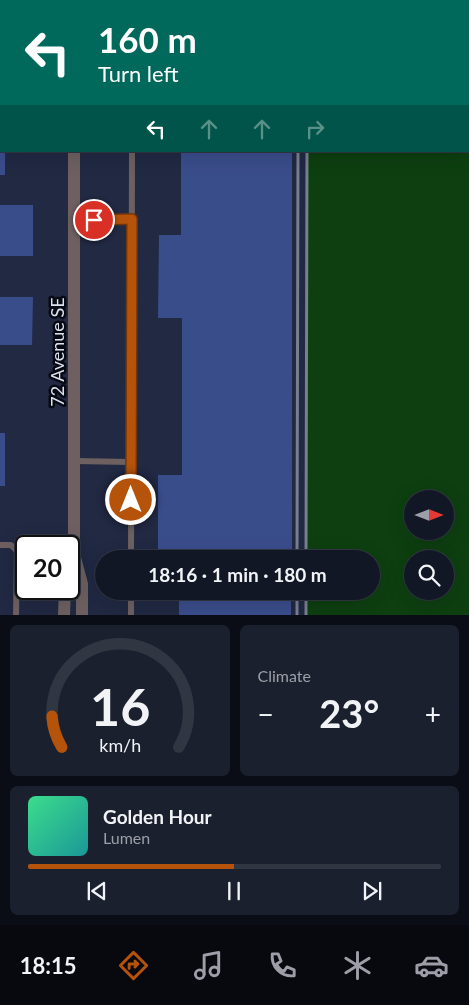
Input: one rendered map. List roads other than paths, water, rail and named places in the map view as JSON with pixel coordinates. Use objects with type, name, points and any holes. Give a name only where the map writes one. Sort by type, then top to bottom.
[{"type":"street","name":"72 Avenue SE","points":[[72,535],[74,152]]},
{"type":"street","name":"72 Avenue SE","points":[[80,577],[82,584],[82,615]]},
{"type":"street","points":[[64,615],[65,600]]},
{"type":"lane","points":[[131,550],[132,152]]},
{"type":"lane","points":[[75,220],[132,219]]},
{"type":"lane","points":[[74,461],[131,462]]},
{"type":"lane","points":[[0,545],[10,545],[15,549]]},
{"type":"lane","points":[[16,600],[16,615]]},
{"type":"lane","points":[[131,600],[131,615]]},
{"type":"railway","points":[[297,550],[298,152]]},
{"type":"railway","points":[[306,550],[307,152]]},
{"type":"railway","points":[[297,600],[297,615]]},
{"type":"railway","points":[[306,600],[306,615]]}]
